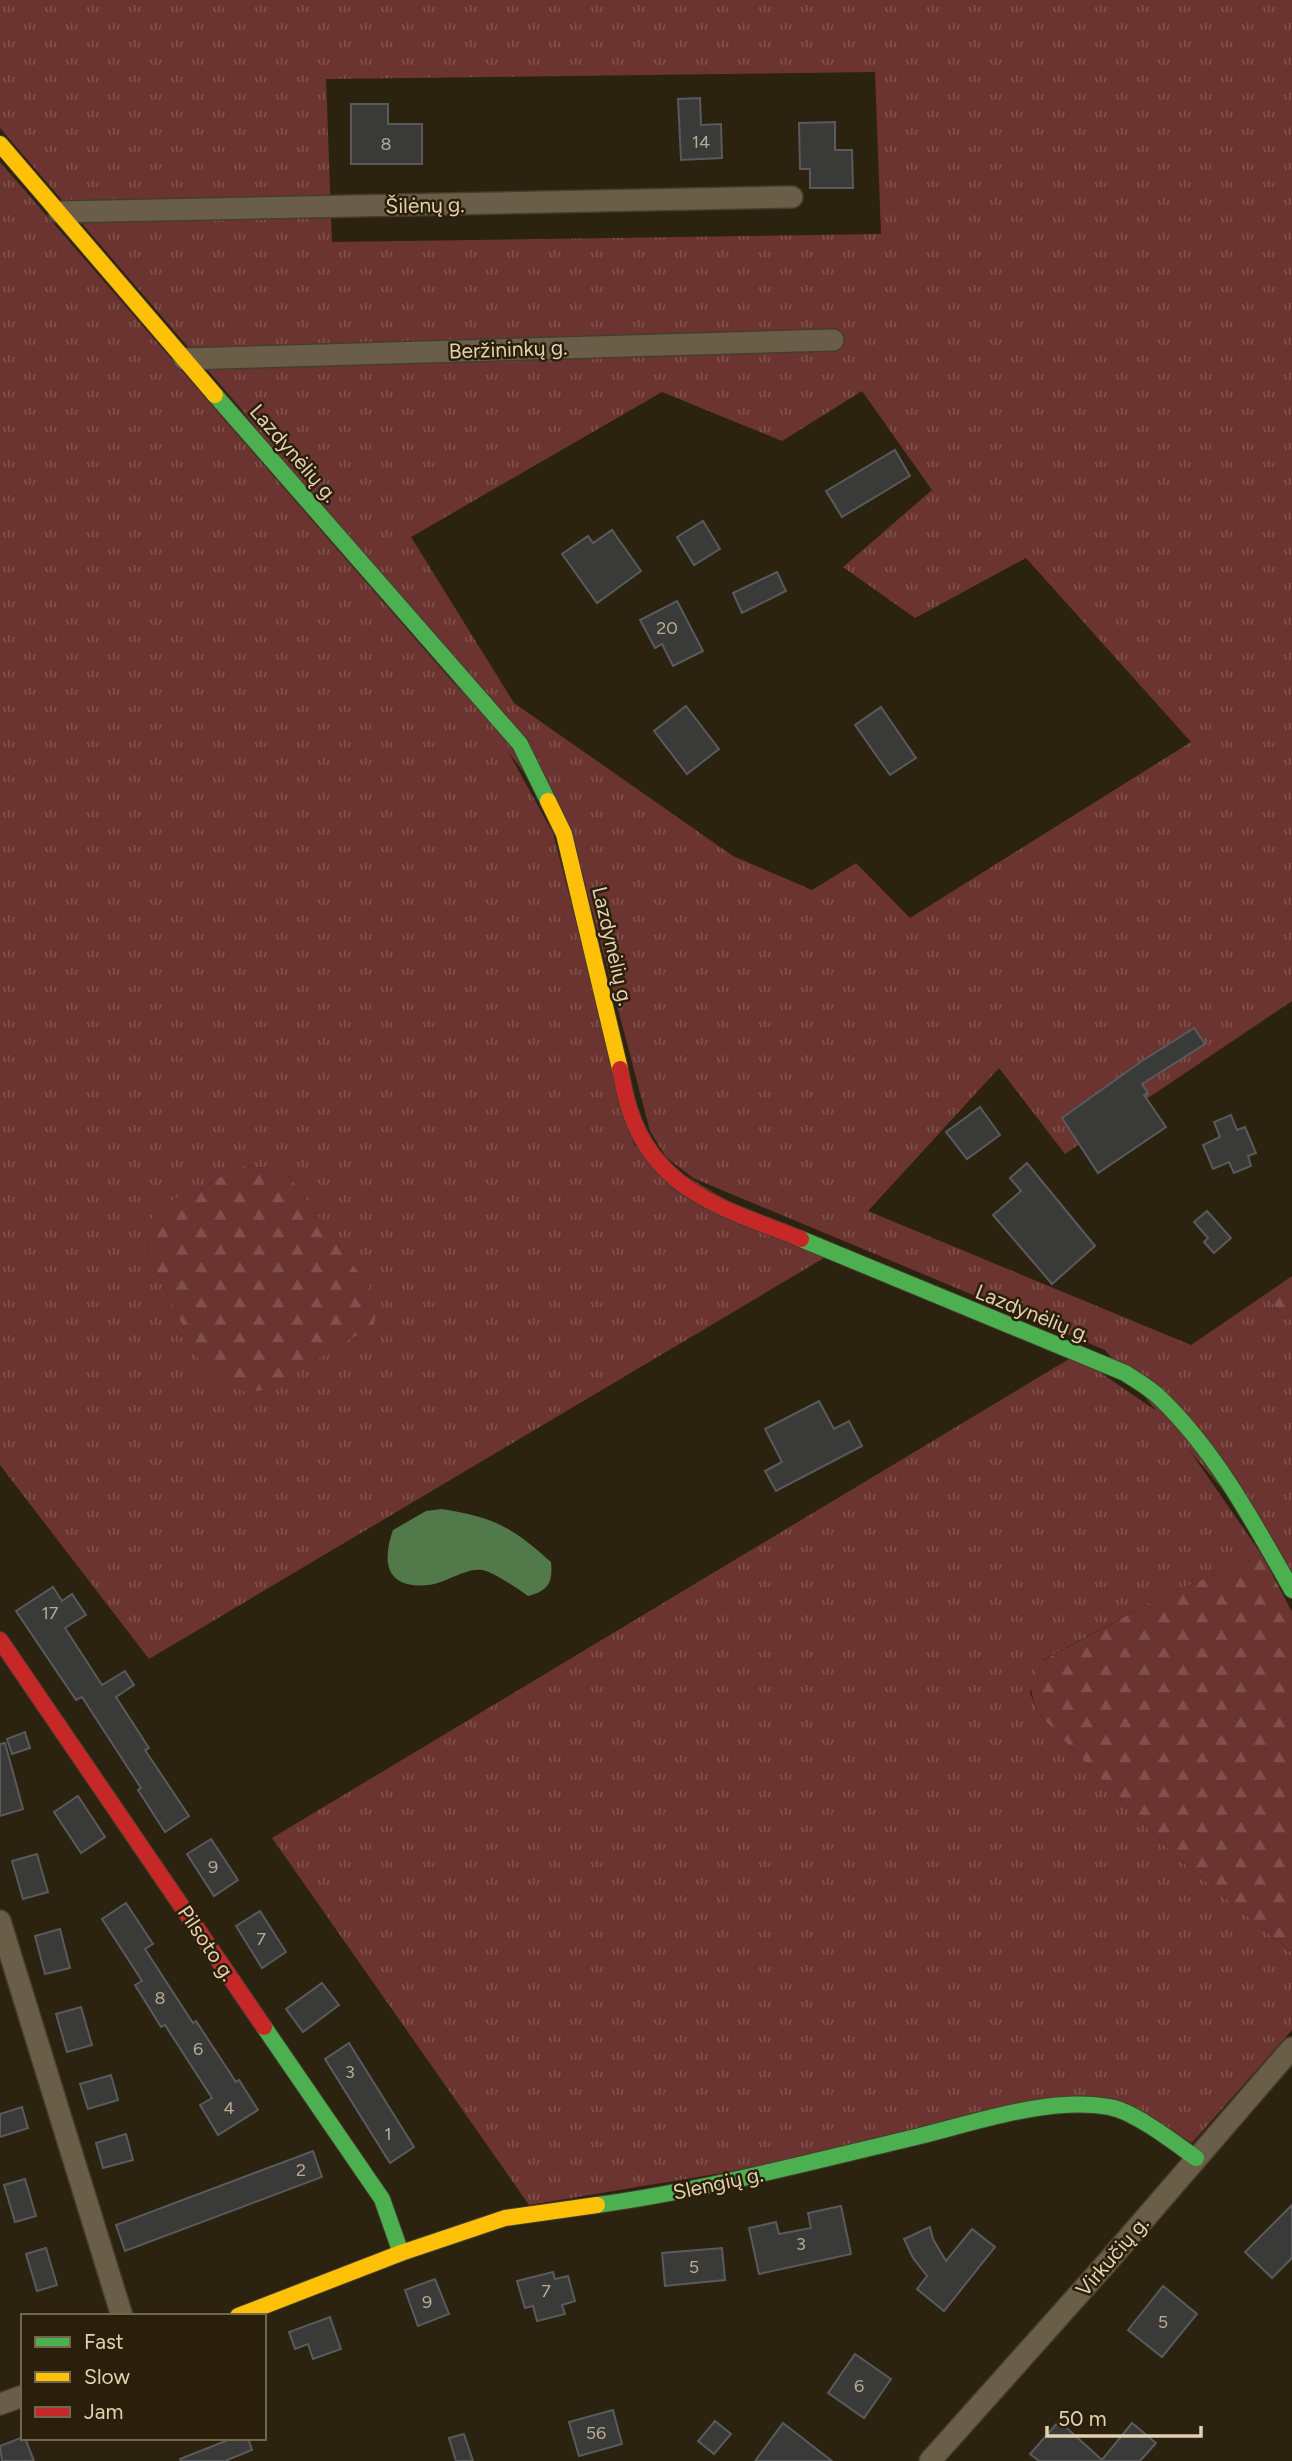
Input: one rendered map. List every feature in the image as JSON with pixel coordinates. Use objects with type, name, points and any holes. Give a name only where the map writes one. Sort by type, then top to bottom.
[{"type":"street","name":"Lazdynėlių g.","points":[[0,144],[520,744],[564,834],[630,1112],[642,1140],[667,1172],[692,1193],[1125,1373],[1158,1396],[1194,1435],[1241,1501],[1292,1590]]},
{"type":"street","name":"Šilėnų g.","points":[[59,212],[792,197]]},
{"type":"street","name":"Beržininkų g.","points":[[184,359],[833,340]]},
{"type":"street","name":"Pilsoto g.","points":[[0,1640],[382,2199],[401,2253]]},
{"type":"street","points":[[0,1921],[121,2314]]},
{"type":"street","name":"Virkučių g.","points":[[930,2461],[1104,2266],[1292,2048]]},
{"type":"street","name":"Slengių g.","points":[[243,2314],[401,2253],[505,2218],[648,2198],[1055,2104],[1111,2107],[1157,2130],[1196,2158]]},
{"type":"street","points":[[0,2404],[21,2397]]},
{"type":"green space","points":[[0,0],[1292,0],[1292,1001],[1065,1154],[999,1068],[868,1211],[1191,1345],[1266,1294],[1282,1316],[1292,1320],[1292,1572],[1105,1350],[693,1178],[666,1157],[650,1131],[572,834],[242,410],[0,128]],"holes":[[[875,72],[881,234],[332,242],[326,79]],[[862,391],[932,490],[843,567],[915,618],[1026,558],[1191,742],[910,918],[856,863],[812,890],[733,856],[514,703],[411,537],[662,392],[782,441]]]},
{"type":"green space","points":[[0,162],[499,735],[553,833],[634,1145],[824,1258],[149,1659],[0,1465]],"holes":[[[244,1166],[268,1168],[290,1177],[372,1291],[204,1370],[151,1260],[146,1239]]]},
{"type":"green space","points":[[244,1166],[268,1168],[290,1177],[372,1291],[376,1311],[374,1324],[271,1389],[247,1392],[227,1386],[204,1370],[151,1260],[146,1239],[150,1221],[159,1206]]},
{"type":"green space","points":[[1292,1276],[1292,1320],[1282,1316],[1266,1294]]},
{"type":"green space","points":[[1069,1359],[1098,1371],[1167,1418],[1262,1555],[1163,1596],[1043,1660],[1030,1693],[1038,1713],[1172,1853],[1292,1953],[1292,2030],[1192,2143],[1112,2098],[722,2173],[529,2205],[272,1838]]},
{"type":"green space","points":[[1262,1555],[1292,1612],[1292,1953],[1172,1853],[1038,1713],[1031,1686],[1042,1661],[1163,1596]]},
{"type":"shaded area","points":[[441,1509],[489,1520],[525,1540],[551,1562],[548,1585],[540,1592],[528,1596],[496,1575],[479,1570],[465,1572],[429,1585],[404,1583],[396,1578],[388,1563],[389,1542],[393,1530],[426,1511]]},
{"type":"building","points":[[700,98],[701,125],[721,124],[722,158],[681,160],[678,99]]},
{"type":"building","points":[[351,104],[388,104],[388,124],[422,124],[422,164],[351,164]]},
{"type":"building","points":[[835,122],[835,150],[852,150],[853,188],[810,188],[810,169],[800,169],[799,123]]},
{"type":"building","points":[[895,450],[910,476],[842,517],[826,491]]},
{"type":"building","points":[[703,521],[720,549],[694,565],[677,537]]},
{"type":"building","points":[[612,530],[641,571],[597,603],[562,554],[588,536],[593,543]]},
{"type":"building","points":[[777,572],[786,591],[742,613],[733,593]]},
{"type":"building","points":[[677,601],[703,651],[673,666],[662,644],[655,648],[640,620]]},
{"type":"building","points":[[686,706],[719,749],[687,774],[654,731]]},
{"type":"building","points":[[881,707],[916,758],[890,775],[855,725]]},
{"type":"building","points":[[1194,1028],[1205,1044],[1142,1084],[1148,1093],[1144,1095],[1166,1127],[1098,1173],[1062,1118]]},
{"type":"building","points":[[980,1107],[1000,1135],[967,1159],[946,1132]]},
{"type":"building","points":[[1231,1115],[1237,1130],[1245,1127],[1256,1153],[1248,1156],[1251,1166],[1234,1173],[1229,1162],[1213,1169],[1203,1145],[1220,1137],[1214,1122]]},
{"type":"building","points":[[1027,1163],[1095,1246],[1052,1284],[993,1215],[1021,1191],[1010,1178]]},
{"type":"building","points":[[1207,1211],[1231,1238],[1214,1253],[1204,1242],[1208,1238],[1194,1222]]},
{"type":"building","points":[[819,1401],[834,1429],[849,1421],[862,1446],[776,1491],[765,1471],[782,1462],[765,1429]]},
{"type":"building","points":[[53,1587],[62,1601],[72,1594],[86,1615],[65,1628],[102,1685],[125,1671],[134,1685],[116,1697],[149,1748],[145,1750],[189,1816],[165,1832],[138,1790],[141,1788],[82,1697],[76,1700],[16,1611]]},
{"type":"building","points":[[25,1732],[30,1748],[12,1754],[7,1739]]},
{"type":"building","points":[[5,1743],[23,1809],[0,1816],[0,1744]]},
{"type":"building","points":[[78,1796],[105,1837],[81,1853],[54,1812]]},
{"type":"building","points":[[211,1839],[238,1880],[214,1896],[187,1854]]},
{"type":"building","points":[[37,1854],[48,1892],[23,1899],[12,1861]]},
{"type":"building","points":[[126,1903],[153,1944],[145,1949],[193,2023],[196,2021],[258,2110],[218,2135],[200,2105],[212,2098],[165,2025],[161,2027],[135,1985],[142,1981],[102,1919]]},
{"type":"building","points":[[260,1911],[286,1952],[262,1968],[236,1926]]},
{"type":"building","points":[[60,1929],[70,1968],[45,1974],[35,1936]]},
{"type":"building","points":[[322,1983],[339,2005],[303,2032],[286,2009]]},
{"type":"building","points":[[81,2007],[92,2045],[67,2052],[56,2014]]},
{"type":"building","points":[[349,2043],[414,2147],[390,2163],[325,2059]]},
{"type":"building","points":[[111,2075],[118,2100],[88,2109],[80,2084]]},
{"type":"building","points":[[22,2107],[28,2128],[0,2137],[0,2114]]},
{"type":"building","points":[[126,2134],[133,2160],[103,2168],[96,2143]]},
{"type":"building","points":[[313,2151],[322,2177],[125,2251],[116,2225]]},
{"type":"building","points":[[25,2179],[36,2216],[15,2222],[4,2185]]},
{"type":"building","points":[[1292,2205],[1292,2258],[1272,2278],[1245,2252]]},
{"type":"building","points":[[841,2206],[851,2254],[759,2274],[749,2228],[776,2222],[779,2234],[811,2228],[808,2213]]},
{"type":"building","points":[[930,2227],[933,2239],[946,2261],[972,2229],[995,2247],[944,2311],[917,2289],[927,2276],[913,2258],[904,2239]]},
{"type":"building","points":[[46,2248],[57,2285],[37,2291],[26,2254]]},
{"type":"building","points":[[722,2248],[725,2280],[665,2286],[662,2253]]},
{"type":"building","points":[[553,2272],[555,2279],[568,2276],[575,2301],[562,2305],[565,2314],[537,2321],[533,2306],[525,2308],[517,2281]]},
{"type":"building","points":[[435,2279],[449,2314],[418,2326],[405,2290]]},
{"type":"building","points":[[1163,2286],[1197,2314],[1162,2357],[1128,2330]]},
{"type":"building","points":[[330,2317],[341,2349],[313,2359],[308,2344],[295,2349],[289,2332]]},
{"type":"building","points":[[855,2354],[891,2379],[864,2418],[828,2393]]},
{"type":"building","points":[[613,2410],[622,2444],[579,2456],[569,2422]]},
{"type":"building","points":[[715,2421],[731,2434],[714,2454],[698,2441]]},
{"type":"building","points":[[1059,2421],[1102,2460],[1132,2423],[1156,2443],[1140,2461],[1039,2461],[1030,2454]]},
{"type":"building","points":[[783,2423],[832,2461],[755,2461]]},
{"type":"building","points":[[464,2434],[473,2461],[456,2461],[449,2438]]},
{"type":"building","points":[[21,2438],[26,2440],[34,2461],[2,2461],[0,2446]]},
{"type":"building","points":[[228,2440],[249,2440],[252,2450],[225,2461],[180,2459]]},
{"type":"traffic: fast","points":[[215,395],[520,744],[548,801]]},
{"type":"traffic: fast","points":[[801,1239],[1125,1373],[1148,1388],[1199,1441],[1248,1514],[1292,1590]]},
{"type":"traffic: fast","points":[[264,2027],[382,2199],[401,2253]]},
{"type":"traffic: fast","points":[[597,2205],[797,2166],[1012,2113],[1062,2105],[1109,2107],[1119,2110],[1154,2128],[1196,2158]]},
{"type":"traffic: slow","points":[[0,144],[215,395]]},
{"type":"traffic: slow","points":[[548,801],[564,834],[620,1069]]},
{"type":"traffic: slow","points":[[243,2314],[401,2253],[505,2218],[597,2205]]},
{"type":"traffic: jam","points":[[620,1069],[628,1106],[642,1139],[658,1162],[677,1180],[723,1208],[801,1239]]},
{"type":"traffic: jam","points":[[0,1640],[264,2027]]}]
